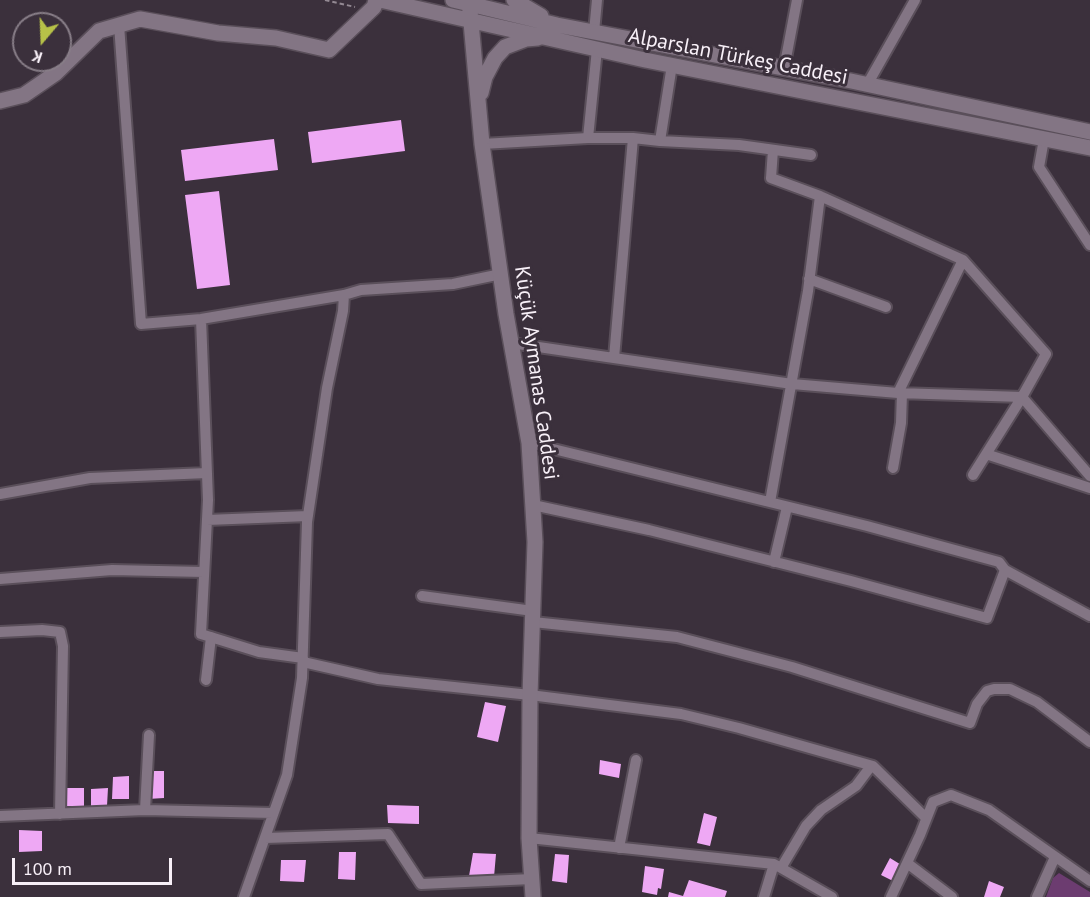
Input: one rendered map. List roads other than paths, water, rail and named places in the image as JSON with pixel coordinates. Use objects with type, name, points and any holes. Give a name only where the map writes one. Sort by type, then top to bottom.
[{"type":"main road","name":"Alparslan Türkeş Caddesi","points":[[378,0],[672,65],[1090,148]]},
{"type":"main road","points":[[0,101],[24,95],[56,73],[99,31],[140,19],[218,33],[276,38],[329,50],[374,7],[378,0]]},
{"type":"main road","name":"Alparslan Türkeş Caddesi","points":[[453,0],[557,25],[867,85],[1090,132]]},
{"type":"main road","points":[[514,0],[557,25]]},
{"type":"main road","name":"Küçük Aymanas Caddesi","points":[[469,2],[482,144],[511,343],[529,443],[535,542],[530,694],[529,838],[533,897]]},
{"type":"main road","points":[[478,105],[485,77],[495,58],[505,47],[526,39],[545,37]]},
{"type":"street","points":[[594,32],[597,0]]},
{"type":"street","points":[[784,69],[797,0]]},
{"type":"street","points":[[867,85],[915,0]]},
{"type":"street","points":[[119,25],[141,324],[201,319],[344,295],[361,290],[453,284],[501,274]]},
{"type":"street","points":[[588,138],[597,49]]},
{"type":"street","points":[[660,141],[672,65]]},
{"type":"street","points":[[614,358],[633,138]]},
{"type":"street","points":[[482,144],[633,138],[739,145],[811,155]]},
{"type":"street","points":[[1044,139],[1039,167],[1090,245]]},
{"type":"street","points":[[773,150],[771,178],[820,196],[963,260],[1046,354],[1022,398],[973,475]]},
{"type":"street","points":[[770,502],[810,279],[820,196]]},
{"type":"street","points":[[892,468],[901,423],[900,393],[963,260]]},
{"type":"street","points":[[810,279],[886,307]]},
{"type":"street","points":[[244,897],[287,775],[302,678],[308,516],[327,388],[343,311],[344,295]]},
{"type":"street","points":[[201,319],[208,500],[201,634],[260,652],[378,678],[530,694],[681,714],[739,728],[871,766],[926,818]]},
{"type":"street","points":[[511,343],[792,384],[900,393],[1022,398],[1090,476]]},
{"type":"street","points":[[529,443],[770,502],[999,562],[1005,570],[1090,616]]},
{"type":"street","points":[[986,454],[1090,488]]},
{"type":"street","points":[[0,494],[90,478],[207,473]]},
{"type":"street","points":[[533,505],[649,530],[987,618],[1005,570]]},
{"type":"street","points":[[774,562],[787,507]]},
{"type":"street","points":[[207,520],[308,516]]},
{"type":"street","points":[[0,579],[112,570],[204,572]]},
{"type":"street","points":[[422,596],[533,616],[677,637],[792,667],[970,723],[977,704],[987,692],[994,689],[1010,689],[1037,702],[1090,742]]},
{"type":"street","points":[[0,632],[42,630],[60,632],[63,646],[60,814]]},
{"type":"street","points":[[206,680],[211,637]]},
{"type":"street","points":[[145,810],[148,735]]},
{"type":"street","points":[[619,848],[636,760]]},
{"type":"street","points":[[764,897],[778,866],[806,826],[820,810],[856,786],[871,766]]},
{"type":"street","points":[[891,897],[933,802],[951,795],[989,810],[1090,881]]},
{"type":"street","points":[[0,816],[145,810],[273,813]]},
{"type":"street","points":[[265,838],[388,834],[421,884],[532,879]]},
{"type":"street","points":[[529,838],[778,866],[832,897]]},
{"type":"street","points":[[1037,897],[1055,857]]},
{"type":"street","points":[[907,863],[952,897]]}]
